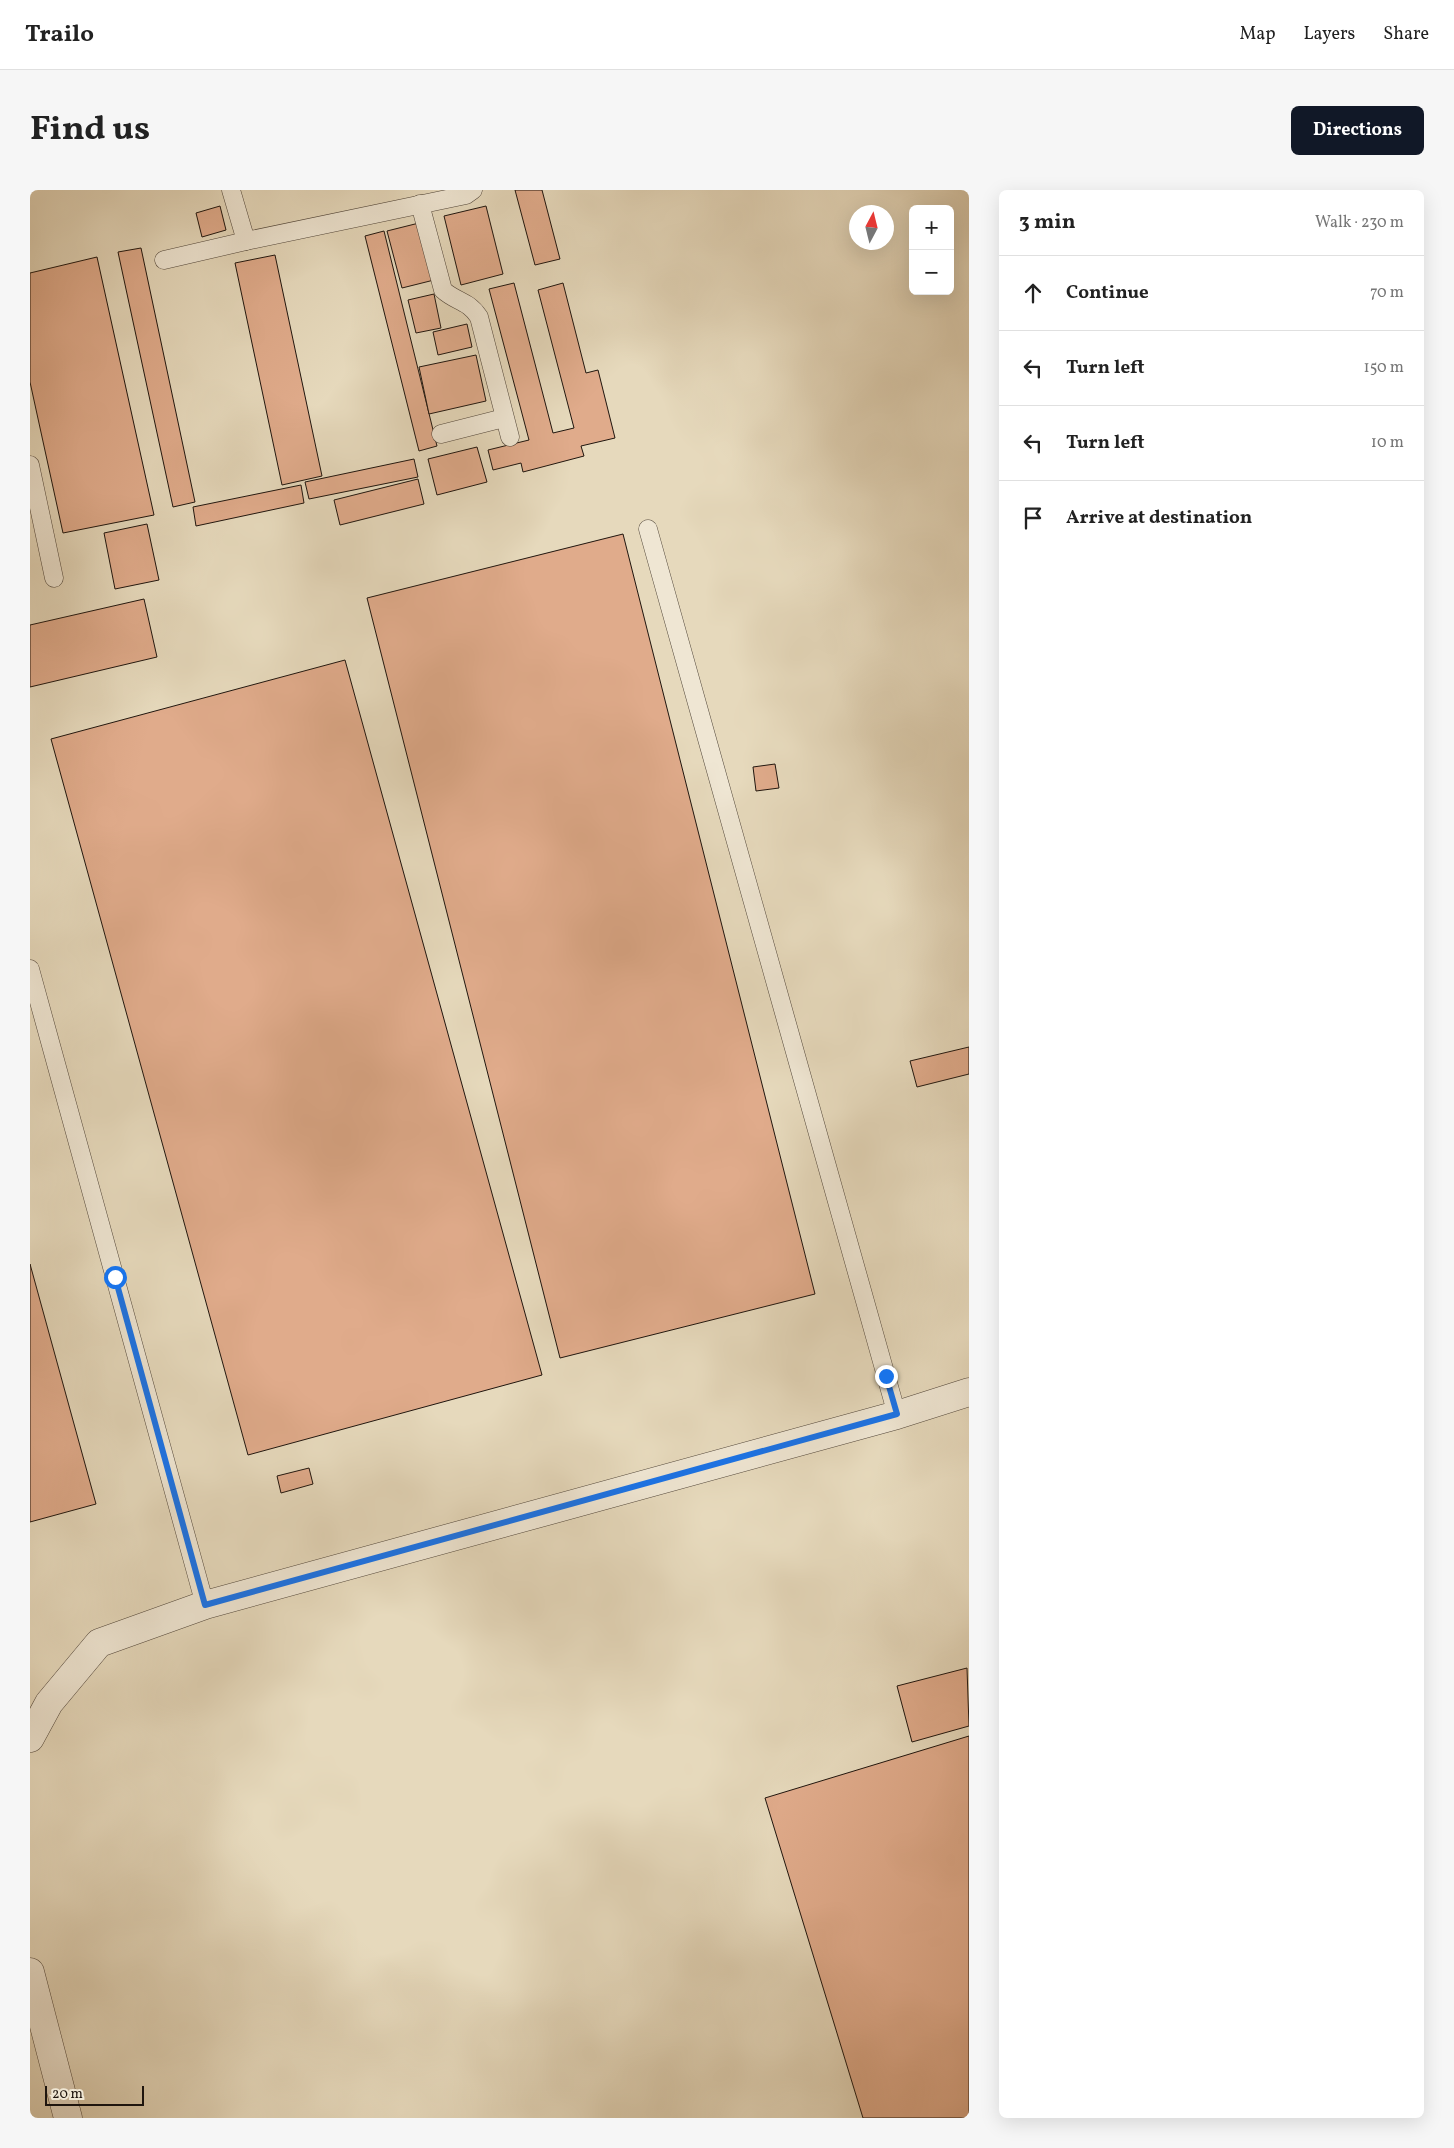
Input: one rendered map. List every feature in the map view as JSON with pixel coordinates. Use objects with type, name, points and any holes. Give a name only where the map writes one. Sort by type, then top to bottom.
[{"type":"street","points":[[30,1738],[49,1703],[99,1643],[205,1605],[897,1414],[969,1392]]},
{"type":"street","points":[[30,1972],[68,2118]]},
{"type":"lane","points":[[231,190],[246,241]]},
{"type":"lane","points":[[164,260],[466,194],[473,190]]},
{"type":"lane","points":[[420,204],[443,290],[449,296],[462,300],[473,308],[479,317],[510,437]]},
{"type":"lane","points":[[441,434],[504,418]]},
{"type":"lane","points":[[30,465],[54,578]]},
{"type":"lane","points":[[648,529],[897,1414]]},
{"type":"lane","points":[[30,969],[205,1605]]},
{"type":"building","points":[[515,190],[542,190],[560,259],[535,265]]},
{"type":"building","points":[[220,206],[226,230],[202,237],[196,213]]},
{"type":"building","points":[[486,206],[503,274],[461,285],[444,216]]},
{"type":"building","points":[[419,223],[434,280],[402,288],[387,231]]},
{"type":"building","points":[[384,231],[437,446],[419,451],[365,236]]},
{"type":"building","points":[[141,248],[195,502],[173,507],[118,252]]},
{"type":"building","points":[[275,255],[322,476],[282,485],[235,263]]},
{"type":"building","points":[[97,257],[154,515],[63,533],[30,382],[30,273]]},
{"type":"building","points":[[514,283],[553,433],[574,428],[538,290],[563,283],[586,373],[598,370],[615,438],[581,446],[584,456],[523,472],[521,463],[493,470],[488,450],[529,440],[489,289]]},
{"type":"building","points":[[434,294],[441,328],[416,333],[408,300]]},
{"type":"building","points":[[467,324],[472,347],[438,355],[433,332]]},
{"type":"building","points":[[476,355],[486,401],[429,414],[419,367]]},
{"type":"building","points":[[477,447],[487,482],[437,495],[428,459]]},
{"type":"building","points":[[414,459],[418,477],[309,499],[305,482]]},
{"type":"building","points":[[418,479],[424,504],[340,525],[334,500]]},
{"type":"building","points":[[301,485],[304,503],[196,526],[193,507]]},
{"type":"building","points":[[147,524],[159,580],[115,589],[104,533]]},
{"type":"building","points":[[623,534],[815,1294],[560,1358],[367,598]]},
{"type":"building","points":[[144,599],[157,657],[30,687],[30,625]]},
{"type":"building","points":[[345,660],[542,1375],[248,1455],[51,739]]},
{"type":"building","points":[[775,764],[779,788],[756,791],[753,767]]},
{"type":"building","points":[[969,1047],[969,1074],[917,1087],[910,1061]]},
{"type":"building","points":[[30,1264],[96,1504],[30,1522]]},
{"type":"building","points":[[309,1468],[313,1484],[281,1493],[277,1476]]},
{"type":"building","points":[[967,1668],[969,1726],[912,1742],[897,1686]]},
{"type":"building","points":[[969,1736],[969,2118],[863,2118],[765,1798]]},
{"type":"route","points":[[115,1277],[205,1605],[897,1414],[886,1376]]}]
